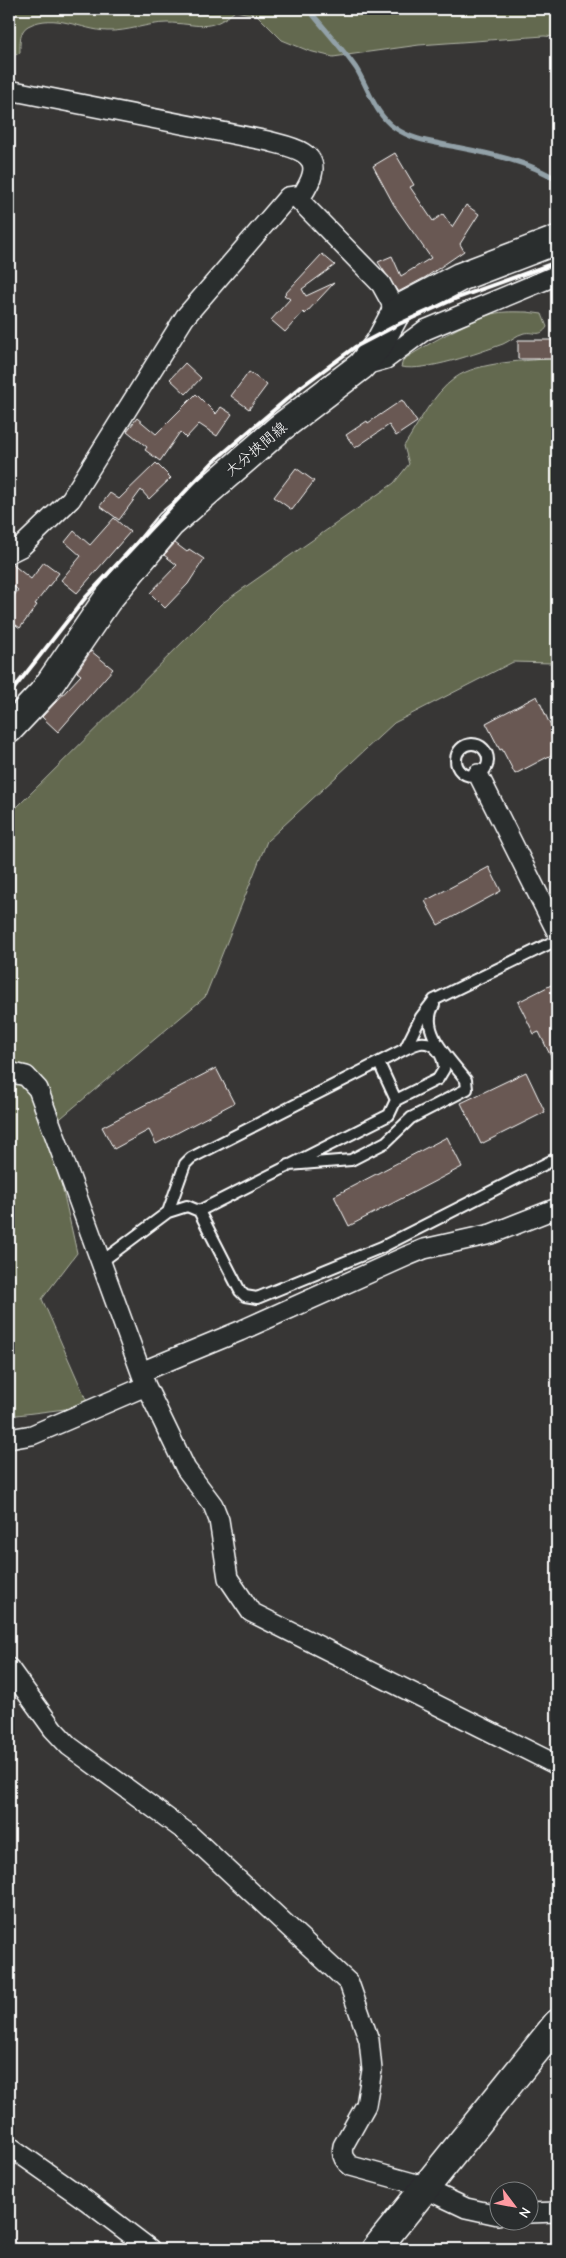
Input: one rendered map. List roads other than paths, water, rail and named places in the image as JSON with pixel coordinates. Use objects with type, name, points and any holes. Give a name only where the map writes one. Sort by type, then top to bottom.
[{"type":"main road","name":"大分挾間線","points":[[9,729],[44,692],[107,600],[170,524],[280,428],[361,366],[379,344],[391,318],[405,306],[460,277],[557,240]]},
{"type":"main road","points":[[376,2249],[557,2024]]},
{"type":"street","points":[[9,90],[268,141],[298,149],[308,158],[313,169],[310,180],[299,200]]},
{"type":"street","points":[[9,553],[21,547],[72,499],[185,317],[283,199],[292,195],[299,200],[381,284],[392,304],[391,318]]},
{"type":"street","points":[[361,366],[386,359],[416,336],[448,320],[557,275]]},
{"type":"street","points":[[478,774],[557,932]]},
{"type":"street","points":[[9,1072],[26,1076],[38,1089],[143,1379],[186,1469],[213,1505],[219,1520],[228,1578],[252,1612],[557,1765]]},
{"type":"street","points":[[9,1439],[32,1435],[240,1331],[407,1256],[424,1249],[491,1234],[557,1208]]},
{"type":"street","points":[[9,1668],[54,1729],[69,1746],[190,1834],[344,1977],[352,1990],[369,2040],[372,2070],[366,2105],[343,2146],[343,2157],[352,2166],[425,2188],[466,2208],[488,2213]]},
{"type":"street","points":[[9,2146],[87,2201],[150,2249]]},
{"type":"street","points":[[538,2213],[557,2212]]},
{"type":"lane","points":[[405,1049],[428,1006],[438,998],[557,940]]},
{"type":"lane","points":[[290,1165],[351,1160],[386,1142],[411,1118],[467,1088],[466,1080],[430,1028],[429,1016],[438,998]]},
{"type":"lane","points":[[168,1212],[185,1164],[191,1158],[419,1043],[432,1046],[442,1056],[444,1069],[438,1079],[396,1100],[389,1114],[199,1211]]},
{"type":"lane","points":[[379,1064],[396,1100]]},
{"type":"lane","points":[[101,1262],[168,1212],[187,1206],[199,1211],[240,1290],[245,1296],[257,1298],[382,1247],[557,1158]]},
{"type":"waterway","points":[[308,9],[356,68],[382,116],[395,128],[409,136],[522,163],[557,180]]},
{"type":"railway","points":[[9,695],[86,597],[214,461],[301,387],[355,347],[399,324],[457,298],[557,262]]}]
